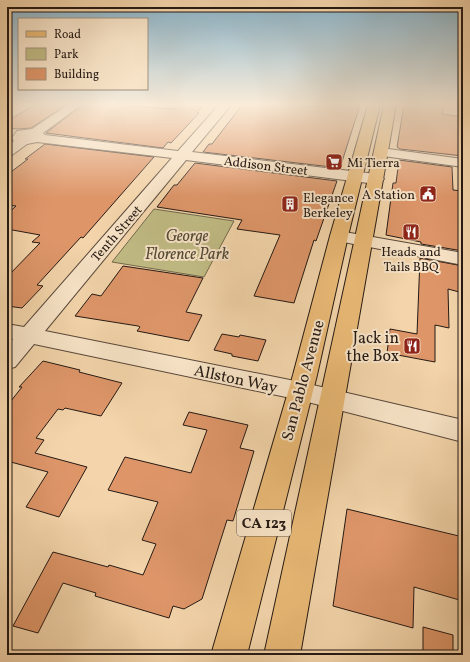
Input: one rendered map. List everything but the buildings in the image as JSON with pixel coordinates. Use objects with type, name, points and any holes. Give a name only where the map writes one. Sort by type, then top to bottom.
[{"type":"main road","name":"San Pablo Avenue","points":[[229,655],[300,391],[366,136]]},
{"type":"main road","name":"San Pablo Avenue","points":[[282,655],[384,136]]},
{"type":"street","points":[[7,152],[25,136]]},
{"type":"street","name":"Addison Street","points":[[25,136],[376,178]]},
{"type":"street","name":"Tenth Street","points":[[7,360],[18,333],[198,136]]},
{"type":"street","points":[[381,152],[463,163]]},
{"type":"street","points":[[339,236],[463,259]]},
{"type":"street","name":"Allston Way","points":[[18,333],[300,391],[463,431]]},
{"type":"green space","name":"George Florence Park","points":[[154,209],[234,221],[204,277],[112,262]]},
{"type":"place","name":"Mi Tierra","points":[[334,162]]},
{"type":"place","name":"A Station","points":[[428,194]]},
{"type":"place","name":"Elegance Berkeley","points":[[290,204]]},
{"type":"place","name":"Heads and Tails BBQ","points":[[411,232]]},
{"type":"place","name":"Jack in the Box","points":[[412,346]]}]
